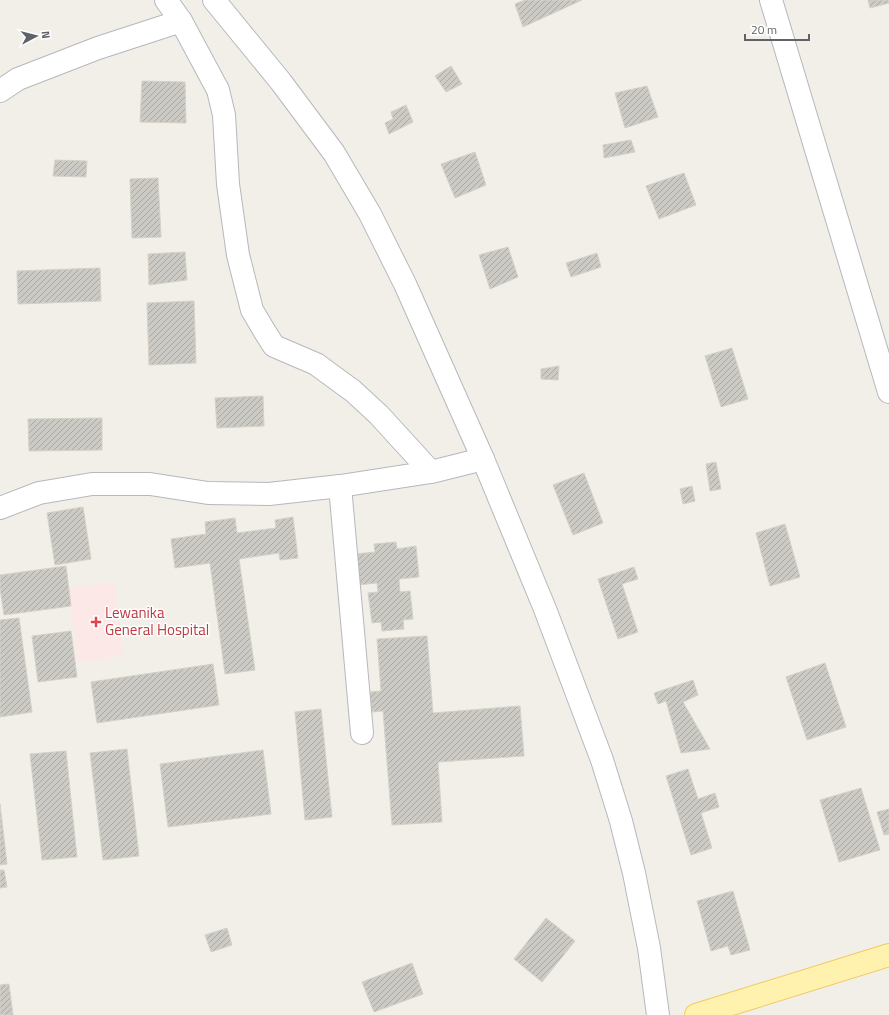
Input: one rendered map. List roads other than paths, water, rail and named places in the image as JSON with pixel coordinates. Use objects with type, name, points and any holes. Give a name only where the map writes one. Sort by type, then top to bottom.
[{"type":"main road","points":[[696,1015],[889,955]]},
{"type":"street","points":[[166,0],[181,21],[218,90],[224,115],[228,184],[238,255],[252,310],[274,346],[316,364],[353,391],[379,415],[431,472]]},
{"type":"street","points":[[214,0],[281,82],[334,154],[370,214],[405,284],[483,459],[544,610],[602,760],[634,873],[649,948],[658,1015]]},
{"type":"street","points":[[771,0],[889,392]]},
{"type":"street","points":[[0,92],[18,78],[98,48],[181,21]]},
{"type":"street","points":[[0,508],[39,493],[92,484],[150,484],[208,493],[269,494],[340,486],[431,472],[483,459]]},
{"type":"street","points":[[340,486],[362,734]]},
{"type":"place","name":"Lewanika General Hospital","points":[[96,622]]}]
